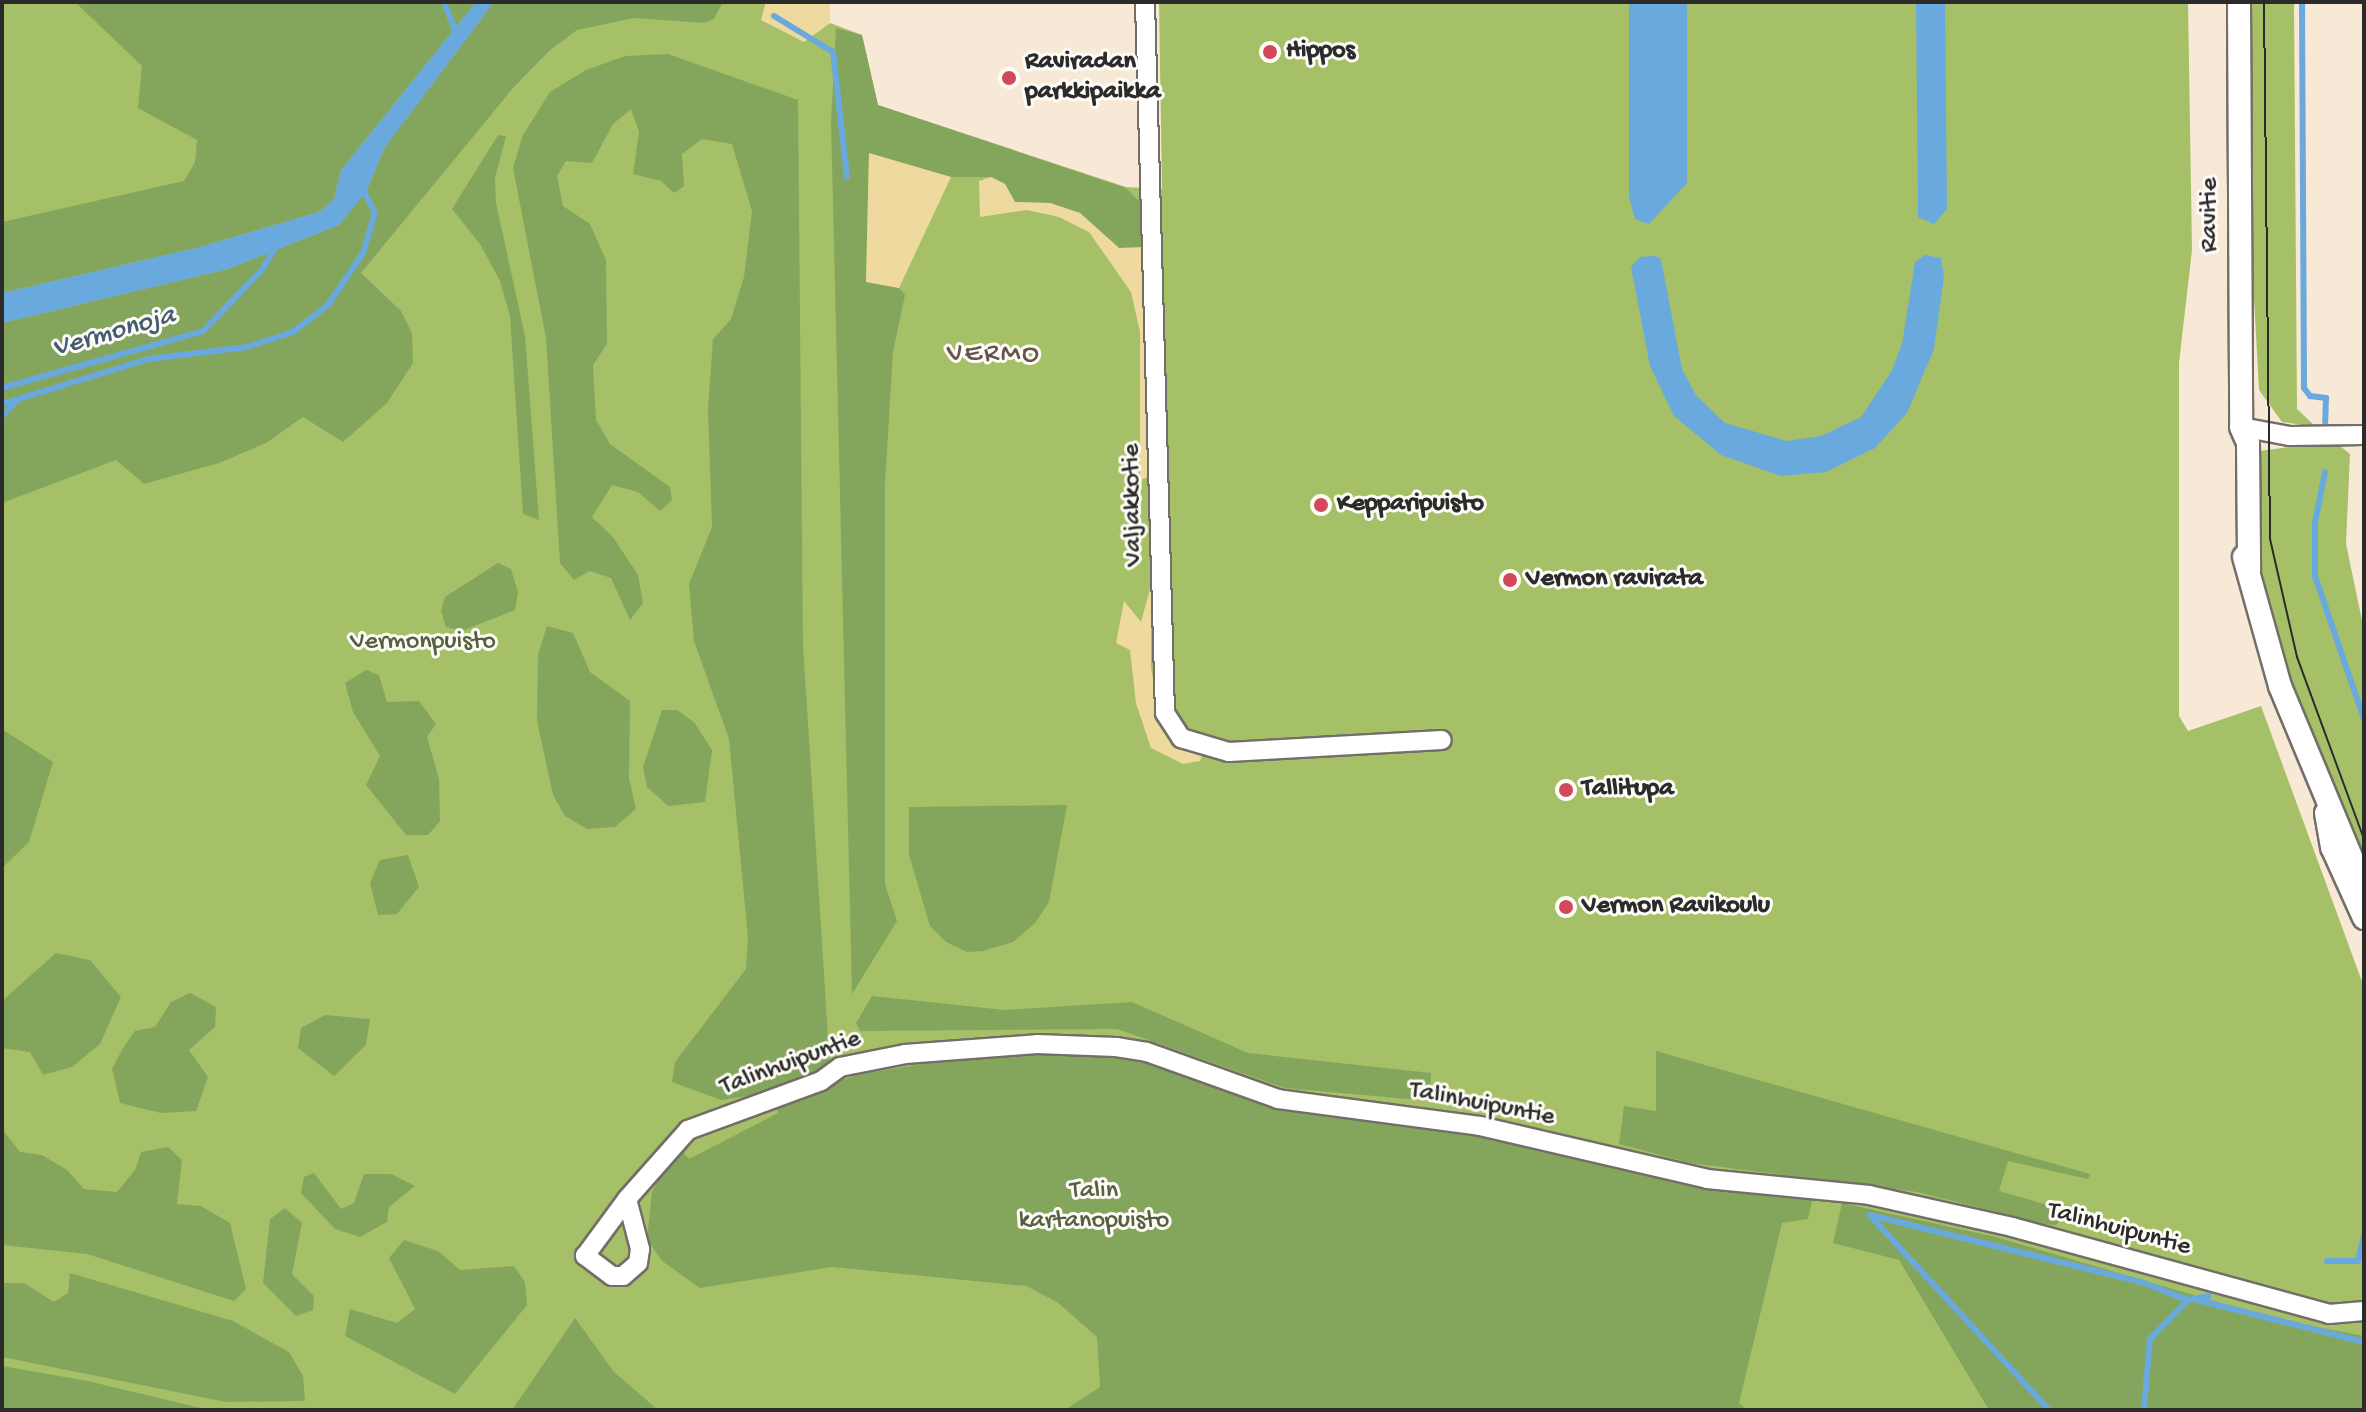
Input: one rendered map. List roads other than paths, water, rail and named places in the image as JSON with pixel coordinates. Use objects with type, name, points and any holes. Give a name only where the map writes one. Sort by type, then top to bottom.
[{"type":"street","name":"Valjakkotie","points":[[1145,2],[1165,713],[1181,738],[1229,752],[1442,740]]},
{"type":"street","name":"Ravitie","points":[[2239,2],[2241,427],[2248,443],[2249,570],[2267,649],[2324,800],[2347,840],[2364,888]]},
{"type":"street","points":[[2241,427],[2290,436],[2364,435]]},
{"type":"street","name":"Ravitie","points":[[2324,800],[2332,847],[2364,918]]},
{"type":"street","name":"Talinhuipuntie","points":[[627,1199],[688,1130],[821,1081],[840,1067],[946,1049],[1116,1047],[1147,1052],[1278,1099],[1480,1126],[1707,1179],[1825,1188],[1899,1201],[2329,1314],[2364,1311]]},
{"type":"water","points":[[476,2],[494,2],[385,147],[366,192],[339,225],[228,269],[2,323],[2,293],[196,248],[319,212],[334,199],[341,170]]},
{"type":"water","points":[[1629,2],[1687,2],[1687,183],[1649,224],[1635,219],[1629,197]]},
{"type":"water","points":[[1916,2],[1945,2],[1947,209],[1934,224],[1918,217]]},
{"type":"water","points":[[1925,255],[1941,258],[1944,276],[1934,349],[1907,413],[1875,448],[1826,472],[1781,476],[1721,455],[1674,416],[1650,366],[1631,267],[1640,257],[1655,256],[1661,259],[1682,369],[1696,395],[1725,423],[1787,441],[1821,436],[1861,417],[1891,372],[1902,344],[1915,262]]},
{"type":"waterway","points":[[444,2],[456,34]]},
{"type":"waterway","points":[[2302,2],[2304,388],[2310,396],[2326,398],[2325,422]]},
{"type":"waterway","points":[[774,16],[833,52],[847,177]]},
{"type":"waterway","points":[[2,404],[148,359],[247,347],[293,332],[328,305],[363,253],[375,213],[362,188]]},
{"type":"waterway","name":"Vermonoja","points":[[2,388],[203,331],[261,271],[279,242]]},
{"type":"waterway","points":[[2,416],[17,401]]},
{"type":"waterway","points":[[2325,472],[2315,523],[2315,576],[2364,719]]},
{"type":"waterway","points":[[2049,1410],[1870,1215],[2141,1282],[2188,1300]]},
{"type":"waterway","points":[[2327,1261],[2358,1261],[2364,1234]]},
{"type":"waterway","points":[[2144,1410],[2150,1339],[2188,1300],[2209,1296]]},
{"type":"waterway","points":[[2197,1300],[2364,1342]]},
{"type":"tram line","points":[[2264,2],[2270,539],[2297,657],[2364,839]]},
{"type":"place","name":"Hippos","points":[[1270,52]]},
{"type":"place","name":"Raviradan parkkipaikka","points":[[1009,78]]},
{"type":"place","name":"Kepparipuisto","points":[[1321,505]]},
{"type":"place","name":"Vermon ravirata","points":[[1510,580]]},
{"type":"place","name":"Tallitupa","points":[[1566,790]]},
{"type":"place","name":"Vermon Ravikoulu","points":[[1566,907]]},
{"type":"district","name":"VERMO","points":[[994,355]]},
{"type":"park label","name":"Vermonpuisto","points":[[423,643]]},
{"type":"park label","name":"Talin kartanopuisto","points":[[1094,1207]]}]
